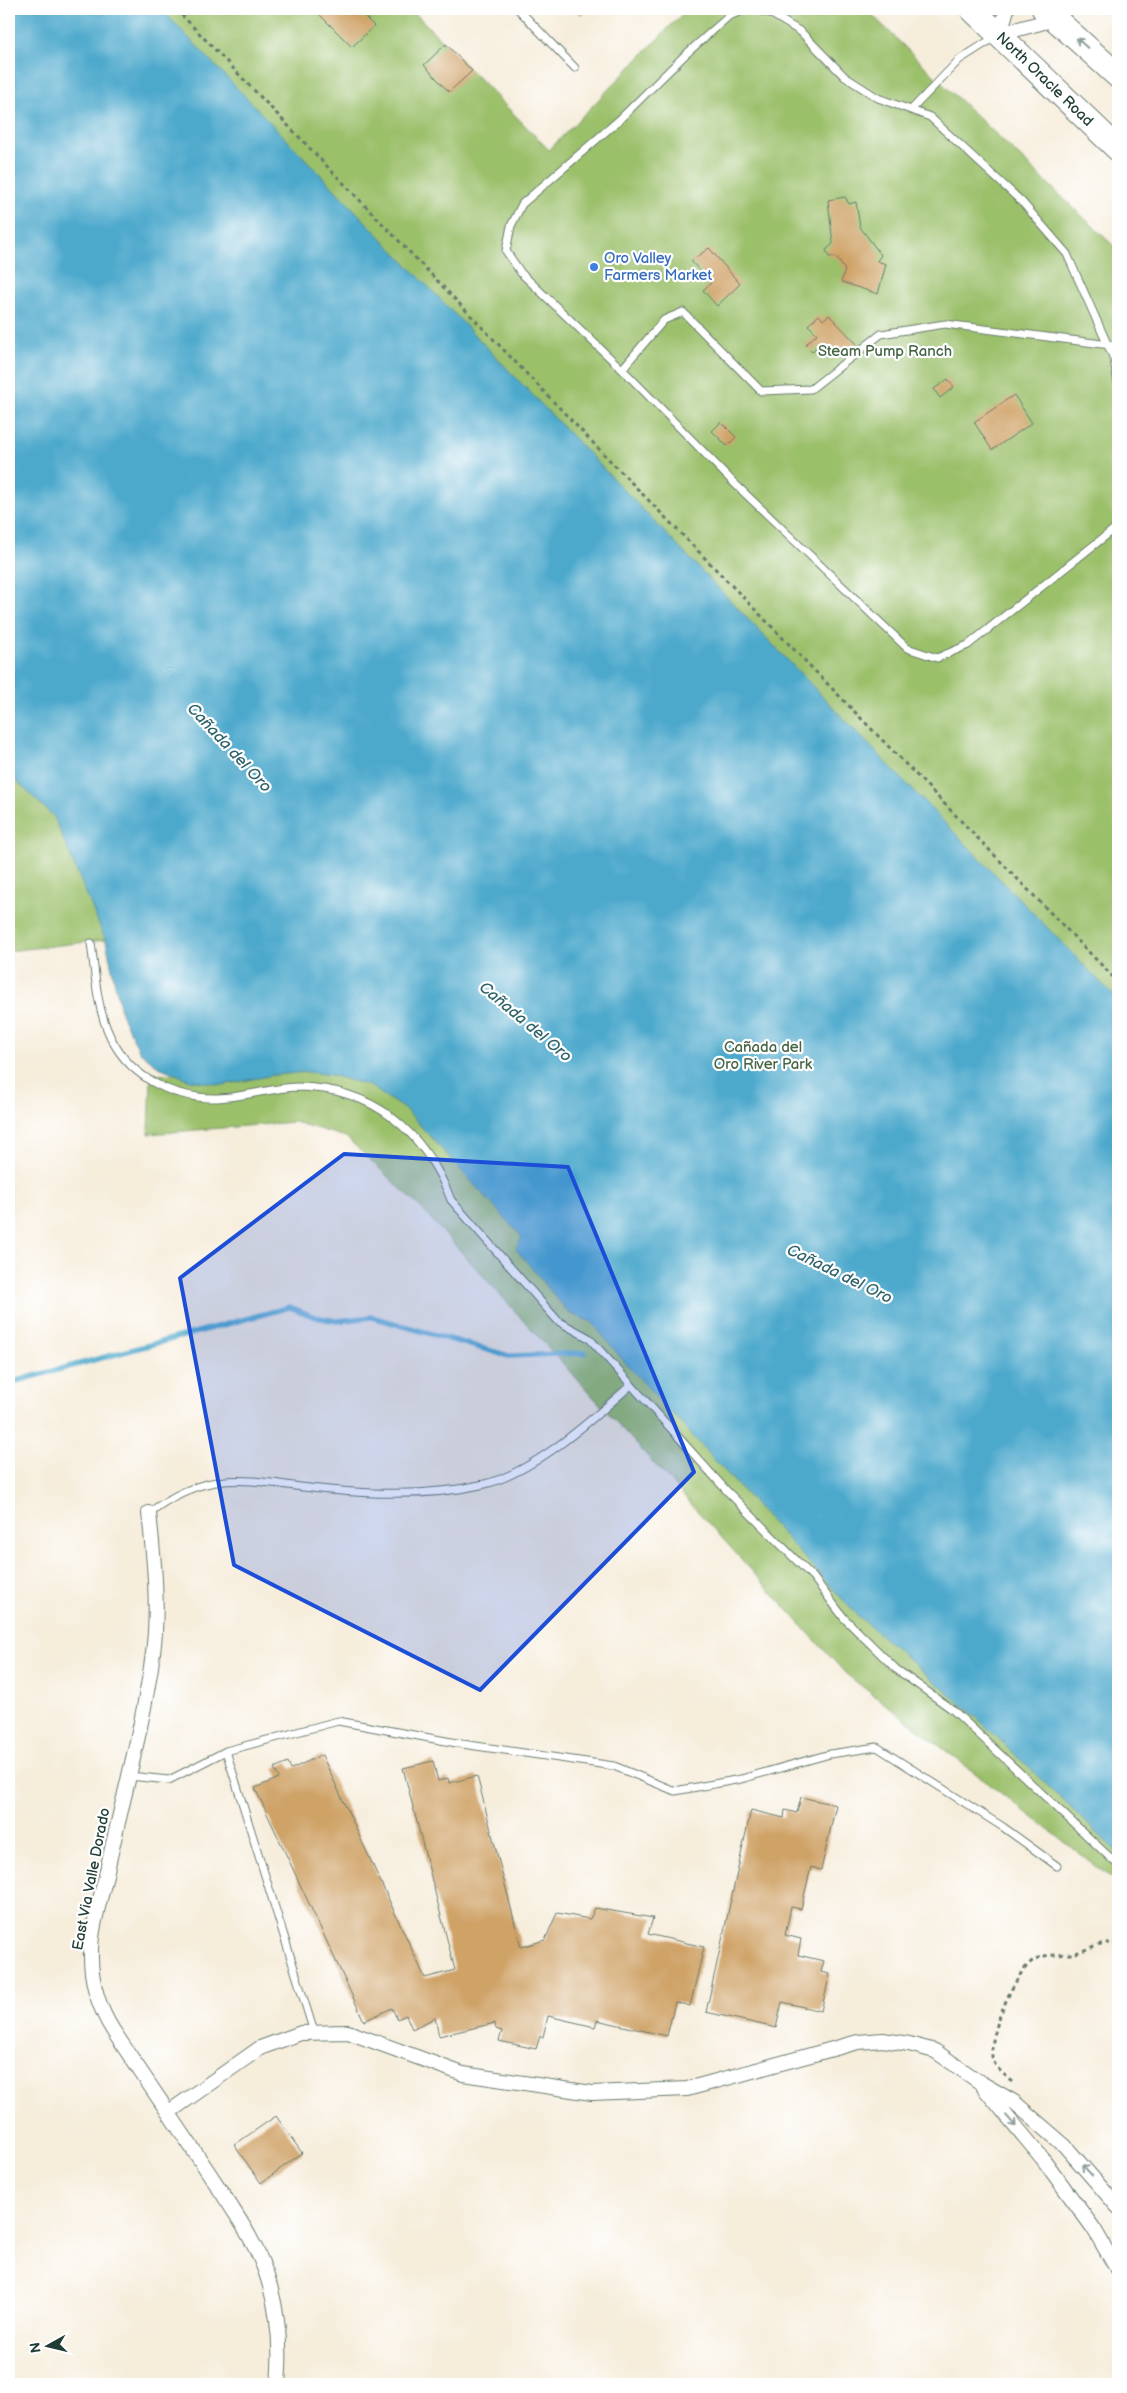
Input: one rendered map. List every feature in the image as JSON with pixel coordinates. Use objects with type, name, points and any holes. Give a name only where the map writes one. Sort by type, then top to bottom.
[{"type":"highway","name":"North Oracle Road","points":[[972,9],[1118,149]]},
{"type":"highway","points":[[1055,12],[1118,76]]},
{"type":"street","points":[[1000,34],[1007,9]]},
{"type":"street","points":[[1000,34],[1055,12]]},
{"type":"street","name":"East Via Valle Dorado","points":[[149,1513],[154,1557],[153,1651],[140,1730],[91,1948],[92,1974],[95,1992],[102,2013],[240,2220],[258,2254],[270,2286],[277,2321],[280,2348],[278,2384]]},
{"type":"street","points":[[169,2112],[260,2048],[301,2033],[348,2032],[462,2074],[592,2093],[687,2089],[858,2042],[883,2040],[909,2044],[935,2052],[980,2083],[1014,2102],[1044,2126],[1094,2177],[1118,2207]]},
{"type":"street","points":[[980,2083],[1043,2158],[1094,2229],[1118,2271]]},
{"type":"lane","points":[[518,9],[575,68]]},
{"type":"lane","points":[[747,9],[729,16],[685,55],[619,120],[522,204],[511,226],[506,251],[521,273],[622,368],[732,481],[907,648],[937,658],[968,645],[1118,526]]},
{"type":"lane","points":[[752,9],[770,13],[801,32],[845,77],[878,98],[930,117],[1022,202],[1067,254],[1114,359],[1118,384]]},
{"type":"lane","points":[[912,109],[959,60],[1000,34]]},
{"type":"lane","points":[[622,368],[664,320],[683,312],[761,391],[811,389],[881,334],[945,324],[1118,346]]},
{"type":"lane","points":[[91,943],[99,1003],[107,1029],[118,1050],[142,1076],[166,1088],[198,1097],[219,1098],[296,1087],[317,1088],[358,1097],[380,1108],[397,1120],[431,1158],[442,1177],[451,1200],[558,1321],[589,1338],[727,1491],[813,1577],[828,1599],[856,1629],[896,1669],[953,1710],[1118,1865]]},
{"type":"lane","points":[[149,1513],[170,1497],[201,1484],[234,1479],[331,1490],[430,1494],[486,1484],[527,1467],[574,1432],[631,1385]]},
{"type":"lane","points":[[129,1776],[169,1780],[226,1751],[338,1721],[462,1744],[614,1766],[675,1791],[741,1779],[830,1754],[877,1747],[1004,1827],[1056,1866]]},
{"type":"lane","points":[[226,1751],[314,2032]]},
{"type":"path","points":[[176,9],[637,488],[1118,982]]},
{"type":"path","points":[[1015,2084],[995,2065],[992,2045],[1006,2000],[1026,1966],[1035,1959],[1076,1953],[1106,1942],[1118,1945]]},
{"type":"highlighted area","points":[[344,1154],[568,1167],[694,1472],[480,1690],[234,1565],[180,1278]]},
{"type":"green space","name":"Cañada del Oro River Park","points":[[9,9],[216,9],[218,11],[220,9],[411,9],[549,150],[687,9],[866,9],[1118,250],[1118,1883],[846,1674],[421,1208],[346,1137],[294,1122],[149,1134],[151,1075],[390,1064],[260,922],[9,951]]},
{"type":"water","name":"Cañada del Oro River Park","points":[[9,9],[161,9],[902,779],[1118,1000],[1118,1853],[976,1717],[856,1614],[621,1358],[592,1322],[569,1313],[516,1249],[522,1237],[407,1111],[370,1086],[331,1075],[308,1072],[274,1075],[223,1085],[190,1080],[159,1067],[140,1052],[122,1016],[106,941],[54,817],[9,774]]},
{"type":"building","points":[[314,9],[357,9],[374,26],[352,47]]},
{"type":"building","points":[[575,9],[588,9],[581,15]]},
{"type":"building","points":[[446,44],[472,71],[449,92],[424,65]]},
{"type":"building","points":[[845,197],[849,204],[856,202],[860,227],[881,255],[877,261],[886,264],[878,294],[841,282],[845,270],[836,257],[829,257],[826,250],[833,244],[828,200]]},
{"type":"building","points":[[709,248],[740,284],[717,306],[703,290],[711,283],[691,261]]},
{"type":"building","points":[[819,315],[823,320],[829,315],[857,344],[843,357],[836,349],[827,357],[817,346],[812,352],[805,345],[817,334],[808,325]]},
{"type":"building","points":[[948,379],[954,387],[940,398],[934,389]]},
{"type":"building","points":[[1014,395],[1032,423],[992,450],[974,422]]},
{"type":"building","points":[[721,422],[736,437],[727,446],[712,431]]},
{"type":"building","points":[[322,1755],[425,1978],[455,1970],[403,1768],[433,1761],[438,1781],[448,1778],[449,1783],[477,1776],[521,1947],[545,1940],[557,1913],[590,1919],[595,1908],[653,1918],[648,1934],[704,1947],[690,2006],[675,2002],[667,2036],[597,2020],[595,2027],[548,2016],[543,2037],[540,2036],[536,2049],[499,2041],[502,2031],[496,2029],[495,2023],[439,2036],[435,2018],[412,2029],[406,2015],[397,2019],[392,2008],[364,2021],[255,1788],[279,1778],[274,1768],[288,1762],[291,1769]]},
{"type":"building","points":[[801,1797],[836,1805],[821,1870],[811,1867],[801,1909],[791,1907],[785,1935],[801,1939],[798,1955],[824,1961],[821,1972],[830,1974],[821,2011],[782,2002],[776,2028],[706,2012],[751,1810],[784,1818],[785,1810],[797,1813]]},
{"type":"building","points":[[276,2116],[302,2153],[261,2183],[234,2145]]},
{"type":"waterway","points":[[1107,9],[1118,19]]},
{"type":"waterway","points":[[9,1383],[290,1307],[315,1317],[337,1321],[372,1317],[509,1356],[585,1353]]},
{"type":"place","name":"Oro Valley Farmers Market","points":[[594,267]]},
{"type":"park label","name":"Steam Pump Ranch","points":[[885,351]]},
{"type":"water label","name":"Cañada del Oro","points":[[230,747]]},
{"type":"water label","name":"Cañada del Oro","points":[[526,1021]]},
{"type":"water label","name":"Cañada del Oro","points":[[840,1273]]}]
